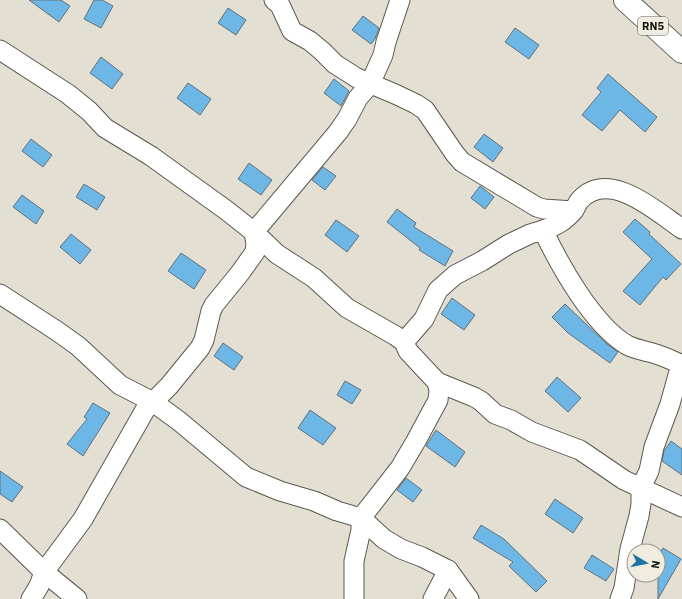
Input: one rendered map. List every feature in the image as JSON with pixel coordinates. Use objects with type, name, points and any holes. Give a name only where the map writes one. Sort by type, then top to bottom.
[{"type":"highway","name":"RN5","points":[[625,0],[682,52]]},
{"type":"street","points":[[274,0],[280,5],[292,31],[310,41],[335,64],[357,78],[395,94],[425,110],[462,162],[536,207],[573,211]]},
{"type":"street","points":[[31,599],[39,586],[44,572],[83,518],[145,410],[183,371],[200,348],[204,340],[211,311],[214,305],[255,252],[256,244],[254,232],[338,132],[358,98],[370,84],[384,55],[386,42],[400,0]]},
{"type":"street","points":[[0,50],[68,94],[89,111],[105,128],[151,156],[254,232],[277,254],[314,278],[347,308],[404,342],[408,351],[437,382],[474,397],[481,401],[495,414],[532,432],[580,450],[617,476],[682,507]]},
{"type":"street","points":[[404,342],[424,319],[438,290],[455,275],[509,244],[530,234],[560,224],[573,211],[580,200],[588,193],[598,188],[607,188],[626,194],[650,206],[682,229]]},
{"type":"street","points":[[543,230],[550,246],[586,305],[604,324],[626,345],[637,350],[656,354],[682,366],[654,447],[649,471],[640,487],[642,504],[630,549],[624,588],[620,599]]},
{"type":"street","points":[[0,294],[78,346],[120,385],[152,402],[179,421],[246,477],[280,491],[314,501],[337,511],[361,518],[384,539],[401,549],[422,557],[448,570],[469,599]]},
{"type":"street","points":[[354,599],[354,561],[361,530],[361,518],[400,468],[416,441],[438,400],[439,390],[437,382]]},
{"type":"street","points":[[0,529],[44,572],[77,599]]},
{"type":"street","points":[[433,599],[448,570]]},
{"type":"building","points":[[29,0],[61,0],[70,6],[59,22]]},
{"type":"building","points":[[94,0],[102,0],[113,6],[101,28],[84,19]]},
{"type":"building","points":[[228,8],[246,20],[236,35],[218,23]]},
{"type":"building","points":[[363,16],[379,28],[375,39],[371,44],[352,30]]},
{"type":"building","points":[[515,28],[539,45],[529,59],[505,42]]},
{"type":"building","points":[[101,57],[123,74],[112,89],[90,73]]},
{"type":"building","points":[[608,74],[657,117],[645,132],[620,110],[602,131],[582,115],[601,92],[597,88]]},
{"type":"building","points":[[334,79],[349,91],[341,106],[324,93]]},
{"type":"building","points":[[188,83],[211,99],[200,115],[177,98]]},
{"type":"building","points":[[484,134],[503,148],[493,162],[474,147]]},
{"type":"building","points":[[31,139],[52,155],[43,167],[22,151]]},
{"type":"building","points":[[249,163],[272,180],[261,195],[238,179]]},
{"type":"building","points":[[323,167],[336,176],[325,190],[312,180]]},
{"type":"building","points":[[84,184],[105,197],[97,210],[76,197]]},
{"type":"building","points":[[480,186],[494,197],[485,209],[471,198]]},
{"type":"building","points":[[22,195],[44,211],[36,224],[13,207]]},
{"type":"building","points":[[397,209],[416,223],[414,227],[453,251],[445,266],[419,250],[420,248],[387,222]]},
{"type":"building","points":[[635,219],[681,264],[666,280],[663,277],[640,305],[623,291],[652,259],[623,232]]},
{"type":"building","points":[[336,220],[359,236],[347,252],[325,235]]},
{"type":"building","points":[[71,234],[91,250],[80,264],[60,247]]},
{"type":"building","points":[[181,253],[206,270],[194,289],[168,271]]},
{"type":"building","points":[[452,298],[475,315],[464,330],[441,314]]},
{"type":"building","points":[[565,304],[607,344],[618,352],[610,363],[568,333],[552,317]]},
{"type":"building","points":[[223,343],[243,357],[234,370],[214,356]]},
{"type":"building","points":[[557,377],[581,398],[568,412],[545,391]]},
{"type":"building","points":[[345,381],[361,390],[352,404],[337,395]]},
{"type":"building","points":[[93,403],[110,413],[83,456],[67,444],[87,419],[84,417]]},
{"type":"building","points":[[310,410],[336,428],[323,445],[298,428]]},
{"type":"building","points":[[436,430],[465,452],[455,467],[426,446]]},
{"type":"building","points":[[671,441],[682,449],[682,475],[662,461],[664,451]]},
{"type":"building","points":[[0,471],[23,487],[12,502],[0,494]]},
{"type":"building","points":[[406,478],[422,490],[413,502],[397,490]]},
{"type":"building","points":[[555,499],[583,518],[573,533],[545,514]]},
{"type":"building","points":[[481,525],[504,539],[547,581],[536,592],[509,566],[513,562],[473,538]]},
{"type":"building","points":[[666,550],[681,559],[658,599],[658,583],[666,583]]},
{"type":"building","points":[[592,555],[614,569],[606,581],[584,568]]}]
